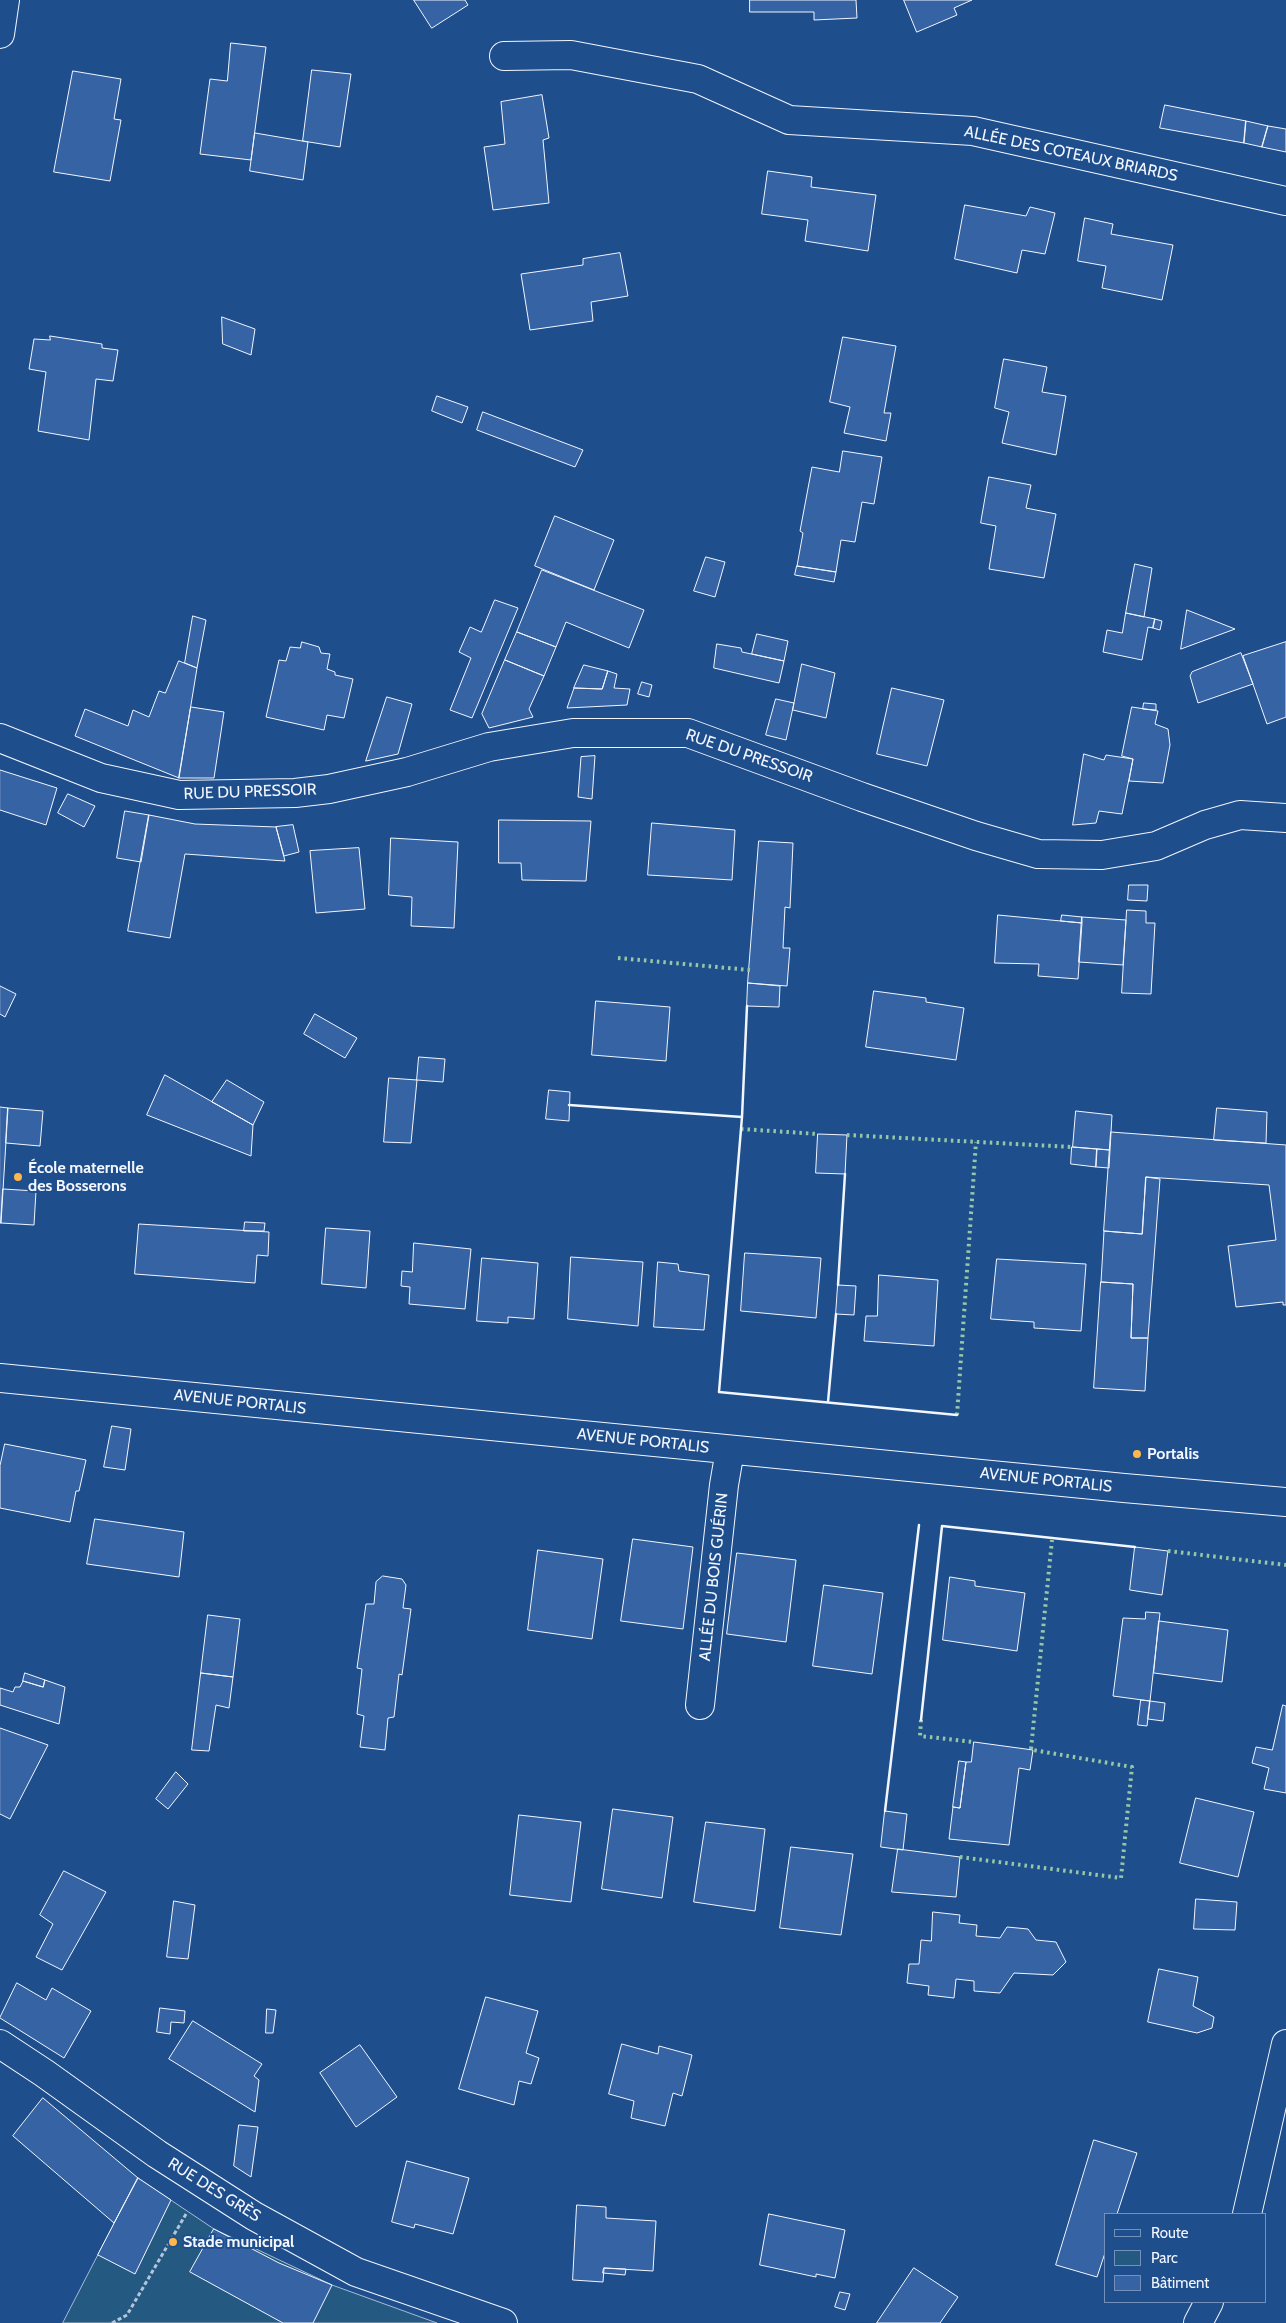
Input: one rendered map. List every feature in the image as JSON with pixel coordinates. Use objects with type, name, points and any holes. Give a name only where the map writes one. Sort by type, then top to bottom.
[{"type":"street","points":[[0,34],[5,0]]},
{"type":"street","name":"ALLÉE DES COTEAUX BRIARDS","points":[[504,56],[570,55],[698,79],[789,120],[973,131],[1286,201]]},
{"type":"street","name":"RUE DU PRESSOIR","points":[[0,738],[101,778],[179,795],[295,793],[329,789],[407,772],[489,747],[573,733],[688,732],[862,797],[976,836],[1038,854],[1102,855],[1156,846],[1205,825],[1240,815],[1286,818]]},
{"type":"street","points":[[1286,818],[1286,838]]},
{"type":"street","name":"AVENUE PORTALIS","points":[[0,1378],[730,1450],[1286,1502]]},
{"type":"street","name":"ALLÉE DU BOIS GUÉRIN","points":[[700,1706],[723,1494],[730,1450]]},
{"type":"street","name":"RUE DES GRÈS","points":[[0,2044],[201,2182],[254,2216],[356,2272],[503,2323]]},
{"type":"street","points":[[1247,2213],[1286,2044]]},
{"type":"street","points":[[1198,2323],[1208,2303]]},
{"type":"path","points":[[112,2323],[127,2314],[185,2217],[201,2182]]},
{"type":"green space","name":"Stade municipal","points":[[138,2178],[214,2229],[332,2285],[437,2323],[63,2323]]},
{"type":"building","points":[[414,0],[465,0],[468,5],[432,28]]},
{"type":"building","points":[[750,0],[856,0],[857,18],[814,20],[814,12],[750,12]]},
{"type":"building","points":[[904,0],[972,0],[954,8],[957,15],[917,32]]},
{"type":"building","points":[[231,43],[266,47],[251,160],[200,154],[210,79],[227,81]]},
{"type":"building","points":[[312,70],[351,74],[340,147],[303,141]]},
{"type":"building","points":[[73,71],[121,79],[114,119],[121,120],[110,181],[54,172]]},
{"type":"building","points":[[542,95],[549,138],[543,140],[549,203],[493,210],[484,147],[505,144],[501,102]]},
{"type":"building","points":[[1165,105],[1246,121],[1244,143],[1160,128]]},
{"type":"building","points":[[1246,121],[1268,126],[1262,147],[1244,143]]},
{"type":"building","points":[[1268,126],[1286,129],[1286,152],[1262,147]]},
{"type":"building","points":[[255,133],[308,142],[303,180],[250,171]]},
{"type":"building","points":[[768,171],[812,177],[811,187],[876,195],[868,251],[805,241],[808,220],[762,214]]},
{"type":"building","points":[[965,205],[1026,216],[1030,207],[1055,213],[1045,254],[1022,250],[1017,273],[955,259]]},
{"type":"building","points":[[1085,218],[1113,224],[1111,234],[1173,245],[1162,300],[1102,288],[1106,266],[1078,261]]},
{"type":"building","points":[[620,253],[628,296],[591,302],[593,321],[530,330],[521,274],[583,265],[583,259]]},
{"type":"building","points":[[222,317],[255,329],[251,355],[223,344]]},
{"type":"building","points":[[50,336],[102,344],[102,348],[118,350],[113,381],[96,379],[89,440],[38,431],[46,372],[29,369],[34,339],[50,340]]},
{"type":"building","points":[[843,337],[896,346],[884,413],[891,413],[886,441],[844,433],[850,407],[830,402]]},
{"type":"building","points":[[1004,359],[1047,367],[1042,392],[1066,396],[1056,455],[1002,443],[1009,412],[995,408]]},
{"type":"building","points":[[437,396],[468,407],[462,423],[432,411]]},
{"type":"building","points":[[483,412],[583,450],[575,467],[477,430]]},
{"type":"building","points":[[843,451],[882,457],[874,504],[862,502],[855,542],[841,540],[836,572],[797,566],[803,533],[800,531],[812,467],[839,472]]},
{"type":"building","points":[[989,477],[1031,485],[1026,508],[1056,514],[1044,578],[989,569],[996,526],[981,523]]},
{"type":"building","points":[[555,516],[614,540],[594,590],[535,566]]},
{"type":"building","points":[[706,557],[725,562],[715,597],[694,591]]},
{"type":"building","points":[[1135,564],[1152,568],[1144,617],[1126,613]]},
{"type":"building","points":[[797,566],[836,572],[834,582],[795,575]]},
{"type":"building","points":[[542,570],[644,610],[629,648],[566,622],[556,647],[517,632]]},
{"type":"building","points":[[495,600],[518,608],[472,718],[450,710],[471,658],[459,652],[470,627],[481,632]]},
{"type":"building","points":[[1187,610],[1235,629],[1181,649]]},
{"type":"building","points":[[1126,613],[1155,619],[1153,628],[1148,627],[1142,660],[1103,652],[1107,630],[1122,633]]},
{"type":"building","points":[[193,616],[206,620],[197,668],[185,663]]},
{"type":"building","points":[[1155,619],[1162,621],[1160,630],[1153,628]]},
{"type":"building","points":[[517,632],[556,647],[544,676],[505,660]]},
{"type":"building","points":[[757,634],[788,641],[784,661],[752,654]]},
{"type":"building","points":[[302,642],[319,647],[321,653],[330,654],[327,669],[335,672],[335,675],[353,679],[344,718],[327,715],[324,730],[266,717],[279,660],[286,661],[290,647],[300,648]]},
{"type":"building","points":[[1286,642],[1286,717],[1267,724],[1243,656]]},
{"type":"building","points":[[717,644],[741,648],[742,652],[784,661],[779,683],[714,668]]},
{"type":"building","points":[[1241,653],[1253,684],[1198,703],[1190,676],[1192,672]]},
{"type":"building","points":[[505,660],[544,676],[529,709],[533,717],[489,728],[482,714]]},
{"type":"building","points":[[179,661],[197,668],[179,778],[75,736],[85,709],[128,726],[133,710],[149,717],[159,691],[165,693]]},
{"type":"building","points":[[802,664],[835,673],[826,718],[793,710]]},
{"type":"building","points":[[584,665],[608,671],[602,689],[574,688]]},
{"type":"building","points":[[608,671],[617,674],[614,688],[630,689],[627,705],[567,708],[574,688],[602,689]]},
{"type":"building","points":[[642,682],[652,685],[649,697],[638,694]]},
{"type":"building","points":[[892,688],[944,700],[927,766],[877,754]]},
{"type":"building","points":[[387,697],[412,704],[398,754],[366,761]]},
{"type":"building","points":[[776,699],[794,703],[786,740],[766,735]]},
{"type":"building","points":[[1144,703],[1156,704],[1156,710],[1143,709]]},
{"type":"building","points":[[191,707],[224,712],[214,778],[179,778]]},
{"type":"building","points":[[1132,707],[1158,711],[1155,724],[1168,729],[1170,745],[1163,783],[1129,781],[1133,759],[1122,756]]},
{"type":"building","points":[[1084,754],[1104,760],[1106,755],[1133,759],[1122,814],[1099,811],[1096,823],[1073,825]]},
{"type":"building","points":[[595,756],[592,799],[578,797],[581,757]]},
{"type":"building","points":[[0,770],[57,788],[46,825],[0,810]]},
{"type":"building","points":[[68,794],[95,806],[84,827],[58,813]]},
{"type":"building","points":[[125,811],[149,815],[141,862],[117,858]]},
{"type":"building","points":[[149,815],[195,824],[276,827],[285,861],[185,854],[170,938],[128,931]]},
{"type":"building","points":[[499,820],[591,821],[586,881],[522,880],[521,863],[499,863]]},
{"type":"building","points":[[652,823],[735,830],[732,880],[648,875]]},
{"type":"building","points":[[293,825],[299,852],[284,856],[276,827]]},
{"type":"building","points":[[391,838],[458,842],[454,928],[411,926],[412,897],[389,895]]},
{"type":"building","points":[[759,841],[793,843],[790,908],[785,907],[783,948],[790,948],[787,986],[748,983]]},
{"type":"building","points":[[359,848],[365,909],[316,913],[310,851]]},
{"type":"building","points":[[1129,885],[1148,885],[1147,901],[1128,900]]},
{"type":"building","points":[[1127,910],[1146,911],[1146,923],[1155,923],[1151,994],[1122,993]]},
{"type":"building","points":[[998,915],[1082,923],[1078,979],[1038,976],[1039,964],[995,963]]},
{"type":"building","points":[[1062,915],[1082,917],[1082,923],[1061,921]]},
{"type":"building","points":[[1082,917],[1126,920],[1123,965],[1079,962]]},
{"type":"building","points":[[748,983],[780,986],[779,1007],[747,1006]]},
{"type":"building","points":[[0,986],[16,994],[5,1017],[0,1014]]},
{"type":"building","points":[[874,991],[926,998],[926,1002],[964,1008],[956,1060],[866,1047]]},
{"type":"building","points":[[596,1001],[670,1007],[666,1061],[592,1055]]},
{"type":"building","points":[[315,1014],[357,1038],[345,1058],[304,1034]]},
{"type":"building","points":[[419,1057],[445,1059],[443,1082],[417,1080]]},
{"type":"building","points":[[165,1075],[253,1125],[251,1156],[147,1115]]},
{"type":"building","points":[[389,1078],[417,1080],[411,1143],[384,1142]]},
{"type":"building","points":[[227,1080],[264,1102],[253,1125],[212,1102]]},
{"type":"building","points":[[549,1090],[570,1092],[569,1121],[546,1119]]},
{"type":"building","points":[[0,1107],[8,1108],[1,1223],[0,1223]]},
{"type":"building","points":[[8,1108],[43,1111],[40,1146],[6,1143]]},
{"type":"building","points":[[1217,1108],[1267,1112],[1266,1143],[1214,1140]]},
{"type":"building","points":[[1076,1111],[1112,1115],[1110,1150],[1073,1147]]},
{"type":"building","points":[[1111,1132],[1286,1145],[1286,1305],[1283,1305],[1283,1302],[1236,1307],[1228,1246],[1276,1240],[1269,1185],[1146,1177],[1142,1234],[1104,1231]]},
{"type":"building","points":[[818,1134],[847,1135],[845,1174],[816,1173]]},
{"type":"building","points":[[1072,1147],[1097,1149],[1096,1167],[1071,1164]]},
{"type":"building","points":[[1097,1149],[1110,1150],[1109,1168],[1096,1167]]},
{"type":"building","points":[[1146,1177],[1160,1179],[1148,1338],[1131,1338],[1133,1284],[1101,1282],[1104,1231],[1142,1234]]},
{"type":"building","points":[[3,1189],[36,1191],[34,1225],[1,1223]]},
{"type":"building","points":[[245,1222],[265,1223],[264,1231],[244,1231]]},
{"type":"building","points":[[139,1224],[269,1232],[268,1256],[257,1255],[255,1283],[135,1274]]},
{"type":"building","points":[[326,1228],[370,1231],[366,1288],[322,1284]]},
{"type":"building","points":[[414,1243],[471,1249],[465,1309],[409,1304],[410,1287],[401,1286],[402,1271],[412,1272]]},
{"type":"building","points":[[745,1253],[821,1258],[816,1318],[741,1311]]},
{"type":"building","points":[[571,1257],[643,1262],[638,1326],[568,1319]]},
{"type":"building","points":[[482,1258],[538,1263],[534,1319],[508,1317],[508,1323],[477,1321]]},
{"type":"building","points":[[997,1259],[1086,1264],[1081,1331],[1034,1328],[1034,1322],[991,1319]]},
{"type":"building","points":[[658,1262],[678,1264],[679,1271],[709,1275],[704,1330],[654,1327]]},
{"type":"building","points":[[879,1275],[938,1280],[934,1346],[864,1341],[866,1316],[877,1316]]},
{"type":"building","points":[[1101,1282],[1133,1284],[1131,1338],[1148,1338],[1145,1391],[1094,1388]]},
{"type":"building","points":[[838,1285],[856,1286],[854,1315],[836,1314]]},
{"type":"building","points":[[112,1426],[131,1429],[125,1470],[104,1467]]},
{"type":"building","points":[[5,1444],[86,1460],[79,1491],[76,1491],[70,1522],[0,1508],[0,1466]]},
{"type":"building","points":[[95,1519],[184,1532],[179,1577],[87,1564]]},
{"type":"building","points":[[633,1539],[693,1547],[683,1629],[621,1621]]},
{"type":"building","points":[[1135,1547],[1168,1551],[1162,1595],[1130,1590]]},
{"type":"building","points":[[538,1550],[603,1559],[592,1639],[528,1630]]},
{"type":"building","points":[[737,1553],[796,1560],[786,1642],[727,1634]]},
{"type":"building","points":[[383,1576],[402,1579],[406,1585],[403,1608],[411,1609],[402,1675],[399,1674],[394,1717],[388,1718],[385,1750],[360,1747],[364,1716],[357,1714],[362,1669],[357,1668],[366,1604],[374,1604],[376,1582]]},
{"type":"building","points":[[950,1577],[975,1581],[975,1586],[1025,1593],[1017,1651],[943,1640]]},
{"type":"building","points":[[824,1585],[883,1593],[872,1674],[813,1666]]},
{"type":"building","points":[[1146,1612],[1160,1613],[1150,1701],[1113,1696],[1123,1618],[1145,1619]]},
{"type":"building","points":[[208,1615],[240,1619],[233,1677],[201,1673]]},
{"type":"building","points":[[1159,1621],[1228,1630],[1222,1682],[1154,1673]]},
{"type":"building","points":[[25,1673],[45,1680],[43,1687],[23,1681]]},
{"type":"building","points":[[201,1673],[233,1677],[229,1708],[216,1705],[209,1751],[192,1750]]},
{"type":"building","points":[[45,1680],[65,1687],[59,1724],[0,1705],[0,1688],[13,1692],[15,1687],[20,1687],[23,1681],[43,1687]]},
{"type":"building","points":[[1141,1700],[1150,1701],[1147,1726],[1138,1725]]},
{"type":"building","points":[[1150,1701],[1165,1703],[1163,1721],[1148,1719]]},
{"type":"building","points":[[1283,1705],[1286,1706],[1286,1793],[1264,1789],[1269,1768],[1252,1763],[1256,1747],[1272,1750]]},
{"type":"building","points":[[0,1728],[48,1745],[10,1819],[0,1814]]},
{"type":"building","points":[[974,1742],[1033,1750],[1030,1770],[1019,1768],[1009,1845],[949,1839],[953,1807],[960,1808],[966,1762],[971,1762]]},
{"type":"building","points":[[959,1761],[966,1762],[960,1808],[953,1807]]},
{"type":"building","points":[[176,1772],[188,1784],[168,1809],[156,1799]]},
{"type":"building","points":[[1196,1798],[1254,1812],[1238,1877],[1180,1863]]},
{"type":"building","points":[[613,1809],[673,1817],[662,1898],[602,1889]]},
{"type":"building","points":[[885,1811],[907,1814],[903,1850],[881,1847]]},
{"type":"building","points":[[519,1815],[581,1822],[571,1902],[510,1895]]},
{"type":"building","points":[[706,1822],[765,1829],[755,1911],[694,1902]]},
{"type":"building","points":[[791,1847],[853,1854],[841,1935],[780,1928]]},
{"type":"building","points":[[898,1849],[960,1857],[956,1897],[892,1892]]},
{"type":"building","points":[[64,1871],[106,1892],[62,1970],[36,1957],[53,1924],[40,1915]]},
{"type":"building","points":[[1196,1899],[1237,1902],[1235,1930],[1194,1929]]},
{"type":"building","points":[[174,1901],[195,1905],[188,1959],[167,1957]]},
{"type":"building","points":[[933,1912],[960,1915],[959,1923],[977,1925],[976,1936],[1000,1938],[1007,1927],[1028,1929],[1036,1940],[1056,1942],[1066,1962],[1053,1975],[1014,1973],[1000,1993],[974,1991],[974,1981],[956,1979],[954,1998],[928,1995],[929,1986],[907,1983],[909,1964],[919,1964],[921,1940],[931,1941]]},
{"type":"building","points":[[1159,1969],[1198,1977],[1193,2006],[1214,2017],[1212,2028],[1197,2033],[1148,2022]]},
{"type":"building","points":[[17,1983],[46,2000],[52,1988],[91,2011],[64,2058],[0,2018]]},
{"type":"building","points":[[486,1997],[538,2011],[526,2053],[539,2058],[531,2084],[519,2081],[514,2105],[459,2089]]},
{"type":"building","points":[[160,2008],[185,2011],[184,2023],[171,2022],[170,2034],[157,2032]]},
{"type":"building","points":[[267,2009],[276,2010],[273,2033],[266,2033]]},
{"type":"building","points":[[193,2021],[262,2064],[254,2076],[259,2080],[255,2112],[169,2059]]},
{"type":"building","points":[[622,2044],[658,2054],[659,2046],[692,2055],[682,2096],[673,2093],[665,2126],[631,2118],[634,2101],[609,2094]]},
{"type":"building","points":[[360,2045],[397,2097],[356,2127],[320,2073]]},
{"type":"building","points":[[43,2098],[138,2178],[114,2223],[13,2136]]},
{"type":"building","points":[[239,2125],[258,2127],[251,2177],[234,2166]]},
{"type":"building","points":[[1094,2140],[1137,2153],[1117,2213],[1104,2213],[1104,2256],[1097,2277],[1056,2265]]},
{"type":"building","points":[[407,2161],[469,2178],[453,2234],[415,2224],[414,2228],[392,2222]]},
{"type":"building","points":[[138,2178],[171,2200],[135,2274],[98,2255]]},
{"type":"building","points":[[577,2205],[606,2207],[606,2218],[656,2221],[653,2271],[604,2268],[603,2282],[573,2280]]},
{"type":"building","points":[[769,2214],[845,2230],[835,2278],[816,2274],[816,2277],[760,2265]]},
{"type":"building","points":[[214,2229],[279,2263],[332,2285],[313,2323],[283,2323],[190,2272]]},
{"type":"building","points":[[604,2268],[626,2269],[625,2275],[603,2273]]},
{"type":"building","points":[[914,2268],[958,2297],[940,2323],[877,2323]]},
{"type":"building","points":[[840,2292],[850,2294],[845,2310],[835,2307]]},
{"type":"hedge","points":[[618,958],[750,970]]},
{"type":"hedge","points":[[741,1129],[818,1134]]},
{"type":"hedge","points":[[847,1135],[1072,1147]]},
{"type":"hedge","points":[[957,1415],[976,1142]]},
{"type":"hedge","points":[[1031,1749],[1052,1540]]},
{"type":"hedge","points":[[1168,1551],[1286,1565]]},
{"type":"hedge","points":[[921,1720],[920,1736],[974,1742]]},
{"type":"hedge","points":[[960,1857],[1121,1878],[1132,1767],[1033,1750]]},
{"type":"wall","points":[[569,1105],[742,1117],[747,1006]]},
{"type":"wall","points":[[742,1117],[719,1392],[957,1415]]},
{"type":"wall","points":[[838,1285],[845,1174]]},
{"type":"wall","points":[[828,1402],[836,1314]]},
{"type":"wall","points":[[885,1811],[919,1525]]},
{"type":"wall","points":[[921,1720],[942,1526],[1135,1547]]},
{"type":"place","name":"École maternelle des Bosserons","points":[[18,1177]]},
{"type":"place","name":"Portalis","points":[[1137,1454]]},
{"type":"place","name":"Stade municipal","points":[[173,2242]]}]
